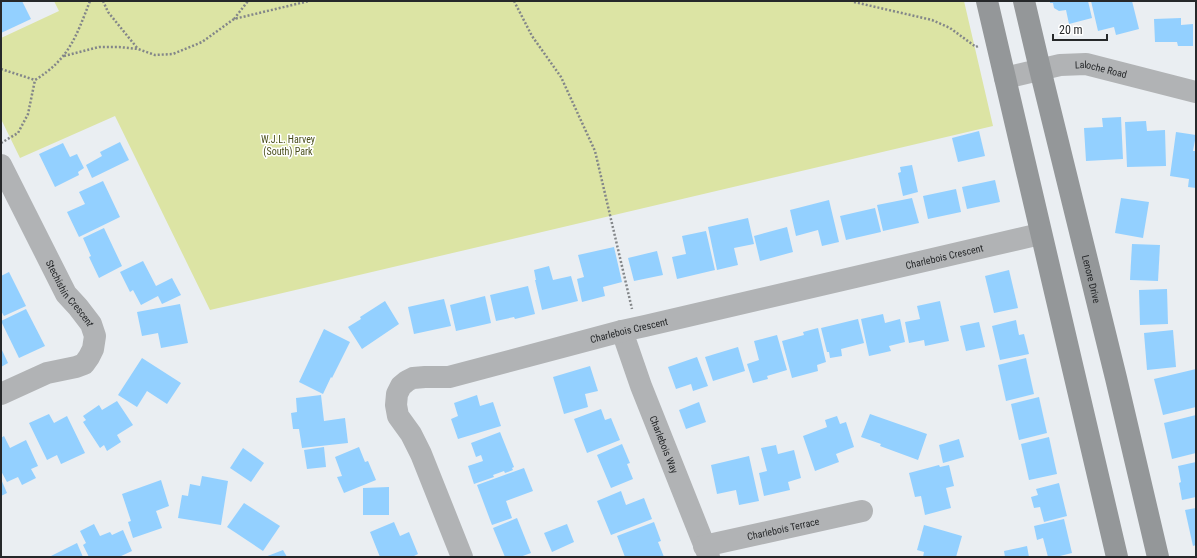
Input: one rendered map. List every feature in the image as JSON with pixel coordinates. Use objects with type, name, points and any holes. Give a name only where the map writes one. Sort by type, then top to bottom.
[{"type":"main road","points":[[987,1],[1040,234],[1117,557]]},
{"type":"main road","name":"Lenore Drive","points":[[1024,1],[1158,557]]},
{"type":"street","name":"Laloche Road","points":[[1005,78],[1060,65],[1086,64],[1196,92]]},
{"type":"street","name":"Stechishin Crescent","points":[[1,165],[66,294],[91,324],[95,336],[93,349],[84,364],[64,370],[46,373],[1,394]]},
{"type":"street","name":"Charlebois Crescent","points":[[462,557],[421,454],[408,430],[398,416],[396,405],[397,394],[401,386],[407,380],[413,378],[449,377],[622,331],[1040,234]]},
{"type":"street","name":"Charlebois Way","points":[[622,331],[641,386],[707,552]]},
{"type":"street","name":"Charlebois Terrace","points":[[707,552],[862,511]]},
{"type":"path","points":[[1,143],[9,140],[18,133],[28,114],[35,80],[48,72],[64,56],[77,35],[90,1]]},
{"type":"path","points":[[103,1],[108,12],[138,49]]},
{"type":"path","points":[[64,56],[99,47],[138,49],[154,55],[173,54],[202,42],[234,20],[248,1]]},
{"type":"path","points":[[234,20],[309,1]]},
{"type":"path","points":[[514,1],[532,36],[561,77],[595,151],[632,312],[639,310],[645,326]]},
{"type":"path","points":[[850,1],[932,20],[950,28],[976,46],[996,41]]},
{"type":"path","points":[[1,69],[35,80]]},
{"type":"green space","name":"W.J.L. Harvey (South) Park","points":[[54,1],[964,1],[993,126],[210,310],[115,116],[20,158],[1,119],[1,38],[59,11]]},
{"type":"building","points":[[1,1],[22,1],[31,19],[1,33]]},
{"type":"building","points":[[1050,1],[1088,1],[1092,18],[1069,24],[1066,10],[1059,11],[1054,8],[1053,3],[1050,3]]},
{"type":"building","points":[[1091,1],[1132,1],[1139,29],[1116,35],[1114,27],[1098,31]]},
{"type":"building","points":[[1181,18],[1181,25],[1193,24],[1193,46],[1178,46],[1177,42],[1155,42],[1154,19]]},
{"type":"building","points":[[1121,117],[1123,159],[1086,161],[1084,128],[1103,127],[1102,118]]},
{"type":"building","points":[[1146,121],[1147,131],[1165,130],[1166,166],[1127,167],[1125,122]]},
{"type":"building","points":[[979,131],[985,156],[958,162],[952,138]]},
{"type":"building","points":[[1176,132],[1196,135],[1193,151],[1196,151],[1196,188],[1188,187],[1189,179],[1170,176]]},
{"type":"building","points":[[120,142],[129,160],[92,178],[86,165],[102,156],[100,152]]},
{"type":"building","points":[[63,143],[70,157],[77,154],[84,168],[78,172],[79,175],[55,187],[39,154]]},
{"type":"building","points":[[912,165],[918,192],[903,196],[898,173],[901,172],[900,167]]},
{"type":"building","points":[[995,180],[1000,202],[967,209],[962,187]]},
{"type":"building","points":[[103,181],[120,217],[79,237],[67,212],[85,204],[79,192]]},
{"type":"building","points":[[956,189],[961,212],[928,219],[923,196]]},
{"type":"building","points":[[912,198],[919,223],[883,231],[877,205]]},
{"type":"building","points":[[1121,198],[1149,202],[1143,238],[1115,233]]},
{"type":"building","points":[[829,200],[839,242],[822,246],[818,230],[796,236],[790,210]]},
{"type":"building","points":[[875,208],[881,232],[846,240],[840,216]]},
{"type":"building","points":[[748,218],[754,244],[734,248],[738,265],[717,270],[708,227]]},
{"type":"building","points":[[787,227],[793,252],[760,261],[754,236]]},
{"type":"building","points":[[104,228],[122,266],[99,278],[89,257],[91,256],[83,238]]},
{"type":"building","points":[[706,231],[715,270],[677,279],[672,257],[686,254],[682,236]]},
{"type":"building","points":[[1132,244],[1160,245],[1158,281],[1130,280]]},
{"type":"building","points":[[614,247],[622,282],[603,287],[605,296],[582,302],[577,279],[584,277],[578,255]]},
{"type":"building","points":[[657,251],[663,275],[634,281],[628,258]]},
{"type":"building","points":[[143,261],[156,286],[172,278],[181,295],[162,304],[158,296],[141,305],[133,290],[130,292],[120,272]]},
{"type":"building","points":[[549,266],[553,280],[571,276],[578,301],[542,310],[534,270]]},
{"type":"building","points":[[1009,270],[1018,308],[994,313],[985,276]]},
{"type":"building","points":[[9,272],[26,306],[4,316],[1,311],[1,276]]},
{"type":"building","points":[[528,286],[535,314],[515,319],[514,317],[496,321],[490,295]]},
{"type":"building","points":[[1167,289],[1168,324],[1140,325],[1139,290]]},
{"type":"building","points":[[485,296],[491,323],[456,331],[450,305]]},
{"type":"building","points":[[444,299],[451,326],[414,334],[408,307]]},
{"type":"building","points":[[385,301],[399,324],[362,349],[348,327],[361,319],[360,317]]},
{"type":"building","points":[[940,301],[949,341],[925,346],[924,340],[909,343],[905,322],[920,319],[917,306]]},
{"type":"building","points":[[180,304],[188,343],[161,348],[158,333],[142,336],[137,312]]},
{"type":"building","points":[[26,309],[45,346],[19,358],[1,321]]},
{"type":"building","points":[[883,314],[885,323],[900,319],[905,342],[889,346],[891,351],[869,356],[861,319]]},
{"type":"building","points":[[858,319],[864,343],[841,349],[842,356],[830,358],[821,328]]},
{"type":"building","points":[[1016,320],[1019,335],[1024,334],[1029,354],[1000,360],[992,326]]},
{"type":"building","points":[[979,322],[985,347],[966,351],[960,326]]},
{"type":"building","points":[[818,328],[826,362],[817,365],[818,371],[792,378],[782,341],[804,335],[803,332]]},
{"type":"building","points":[[324,329],[350,342],[323,394],[299,382]]},
{"type":"building","points":[[1173,330],[1176,367],[1147,370],[1144,333]]},
{"type":"building","points":[[777,335],[787,370],[767,376],[768,379],[753,383],[747,364],[759,360],[754,341]]},
{"type":"building","points":[[738,347],[745,371],[713,381],[705,357]]},
{"type":"building","points":[[1,348],[8,363],[1,367]]},
{"type":"building","points":[[697,357],[708,386],[693,391],[691,384],[676,389],[668,367]]},
{"type":"building","points":[[142,358],[181,383],[167,404],[147,391],[137,407],[118,395]]},
{"type":"building","points":[[1026,358],[1034,394],[1006,401],[998,365]]},
{"type":"building","points":[[590,366],[598,391],[585,394],[588,407],[564,414],[553,377]]},
{"type":"building","points":[[1196,369],[1196,407],[1163,415],[1154,379]]},
{"type":"building","points":[[321,395],[324,421],[345,418],[348,443],[302,448],[299,429],[293,429],[291,413],[297,412],[296,398]]},
{"type":"building","points":[[477,395],[480,406],[493,402],[501,426],[458,439],[451,419],[458,416],[454,403]]},
{"type":"building","points":[[1039,397],[1047,433],[1019,440],[1011,404]]},
{"type":"building","points":[[117,401],[133,425],[117,435],[121,442],[107,451],[104,445],[100,448],[83,422],[86,420],[83,416],[99,405],[102,410]]},
{"type":"building","points":[[699,402],[706,422],[686,429],[679,410]]},
{"type":"building","points":[[601,409],[605,420],[611,418],[620,440],[587,453],[574,419]]},
{"type":"building","points":[[49,414],[54,423],[67,416],[85,453],[61,464],[57,455],[47,460],[29,423]]},
{"type":"building","points":[[870,414],[927,434],[918,460],[880,446],[881,444],[861,437]]},
{"type":"building","points":[[1196,415],[1196,453],[1172,459],[1164,423]]},
{"type":"building","points":[[837,416],[840,424],[846,422],[854,447],[836,454],[839,462],[815,471],[803,436],[827,427],[825,420]]},
{"type":"building","points":[[500,432],[514,467],[512,468],[513,470],[505,473],[504,471],[493,475],[494,477],[474,484],[468,466],[483,461],[481,455],[476,457],[471,443]]},
{"type":"building","points":[[4,436],[10,448],[26,440],[38,466],[31,469],[36,478],[22,485],[18,477],[7,482],[1,471],[1,438]]},
{"type":"building","points":[[1049,437],[1057,474],[1029,480],[1021,444]]},
{"type":"building","points":[[959,439],[964,457],[943,463],[939,445]]},
{"type":"building","points":[[622,444],[630,463],[627,464],[633,479],[611,488],[597,455]]},
{"type":"building","points":[[776,445],[778,454],[794,450],[801,478],[788,482],[790,490],[764,496],[759,473],[767,471],[761,448]]},
{"type":"building","points":[[324,447],[326,467],[307,469],[304,450]]},
{"type":"building","points":[[359,447],[365,462],[368,461],[376,480],[344,493],[337,477],[342,476],[335,457]]},
{"type":"building","points":[[243,448],[264,463],[251,482],[230,468]]},
{"type":"building","points":[[749,456],[759,501],[739,505],[736,490],[717,494],[711,465]]},
{"type":"building","points":[[1196,462],[1196,497],[1182,500],[1178,466]]},
{"type":"building","points":[[939,465],[940,467],[949,465],[954,486],[946,488],[951,508],[925,515],[921,496],[915,497],[909,473]]},
{"type":"building","points":[[524,468],[533,491],[506,501],[512,518],[492,525],[477,485]]},
{"type":"building","points":[[202,476],[228,481],[221,525],[178,518],[182,495],[188,496],[190,484],[200,486]]},
{"type":"building","points":[[1,479],[7,493],[1,496]]},
{"type":"building","points":[[161,480],[169,506],[156,511],[162,528],[133,538],[128,522],[131,521],[122,494]]},
{"type":"building","points":[[1059,483],[1067,516],[1044,522],[1040,507],[1034,508],[1031,497],[1038,495],[1036,489]]},
{"type":"building","points":[[389,487],[389,515],[363,515],[363,488]]},
{"type":"building","points":[[621,491],[626,505],[644,498],[652,519],[611,535],[597,501]]},
{"type":"building","points":[[244,503],[280,526],[263,551],[227,527]]},
{"type":"building","points":[[1196,508],[1196,545],[1193,546],[1185,510]]},
{"type":"building","points":[[517,518],[531,553],[520,557],[505,557],[493,528]]},
{"type":"building","points":[[1064,519],[1072,553],[1056,557],[1048,557],[1043,538],[1037,540],[1034,526]]},
{"type":"building","points":[[394,522],[400,536],[409,532],[418,554],[412,557],[380,557],[370,532]]},
{"type":"building","points":[[654,522],[661,541],[658,542],[664,557],[625,557],[617,536]]},
{"type":"building","points":[[94,524],[100,536],[110,532],[112,535],[123,530],[132,551],[119,557],[89,557],[83,545],[86,543],[80,531]]},
{"type":"building","points":[[567,524],[574,542],[552,552],[544,533]]},
{"type":"building","points":[[924,525],[962,536],[956,557],[923,557],[924,552],[917,550]]},
{"type":"building","points":[[77,543],[83,557],[49,557]]},
{"type":"building","points":[[1027,546],[1029,557],[1005,557],[1004,551]]},
{"type":"building","points":[[283,550],[287,557],[265,557]]}]
